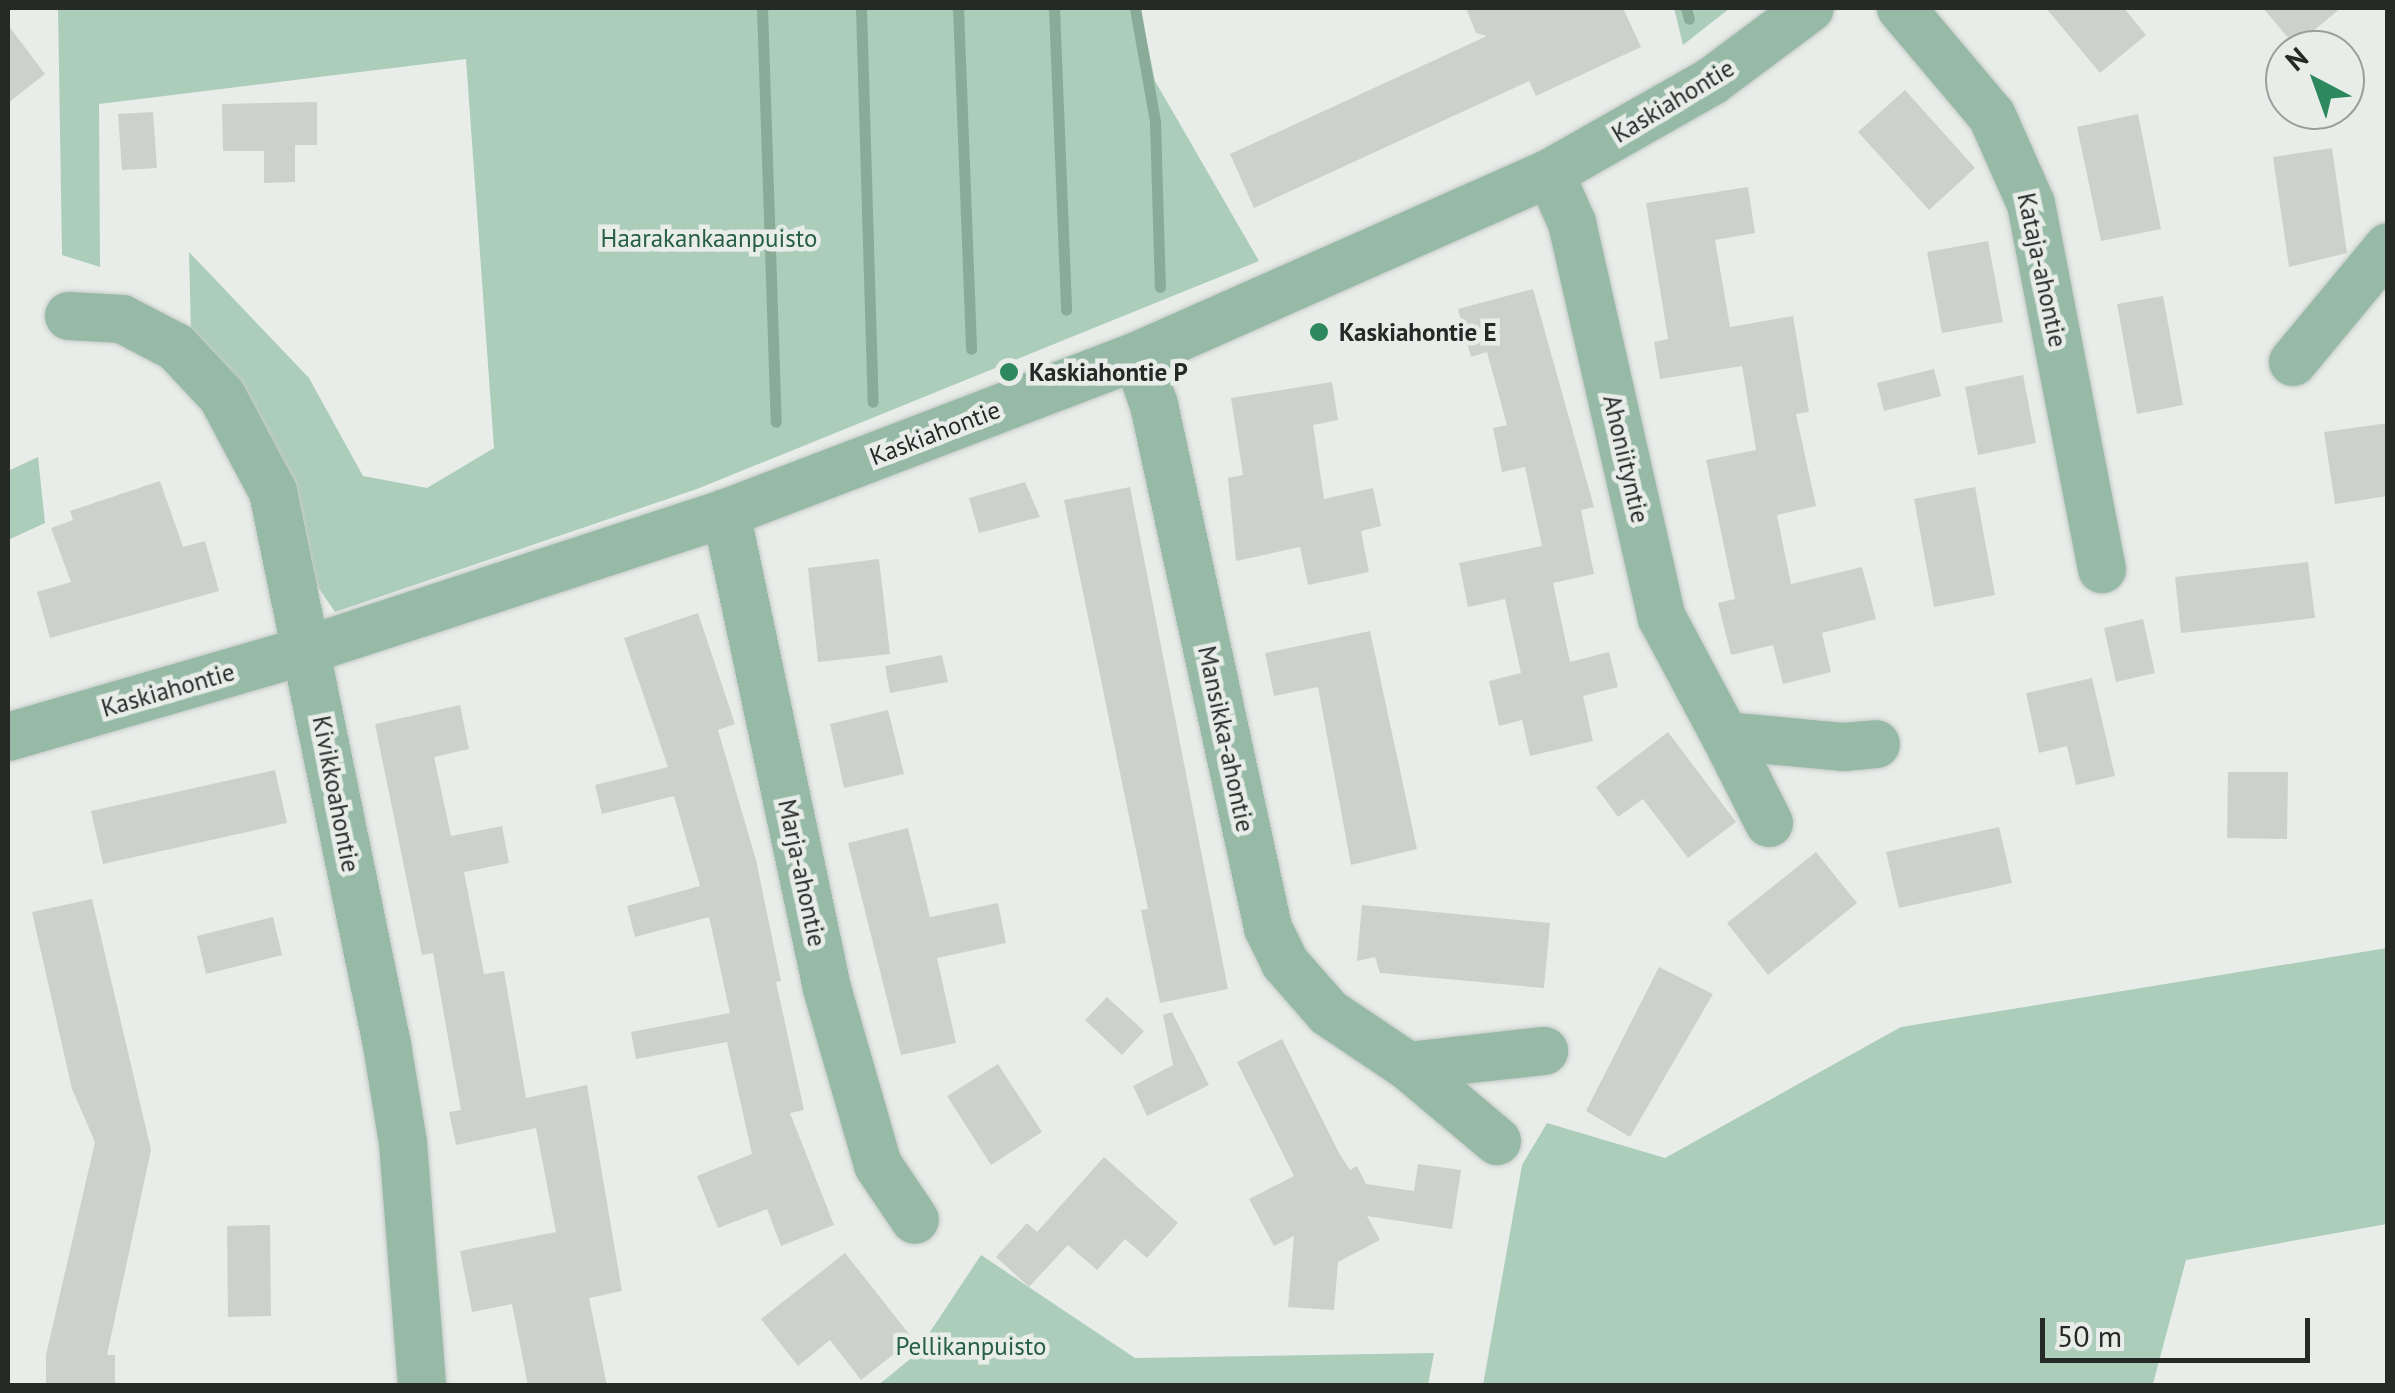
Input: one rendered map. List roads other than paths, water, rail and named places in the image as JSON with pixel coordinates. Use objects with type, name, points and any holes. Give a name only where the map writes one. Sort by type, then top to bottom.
[{"type":"street","name":"Kaskiahontie","points":[[8,737],[310,649],[726,513],[1137,356],[1550,173],[1712,81],[1810,8]]},
{"type":"street","name":"Kataja-ahontie","points":[[1901,8],[1992,116],[2032,204],[2102,569]]},
{"type":"street","name":"Ahoniityntie","points":[[1550,173],[1572,223],[1662,618],[1770,823]]},
{"type":"street","points":[[2294,362],[2388,247]]},
{"type":"street","name":"Kivikkoahontie","points":[[69,316],[122,319],[155,332],[222,396],[273,492],[310,649],[403,1143],[422,1386]]},
{"type":"street","name":"Mansikka-ahontie","points":[[1137,356],[1154,404],[1268,928],[1286,964],[1329,1013],[1408,1066],[1497,1141]]},
{"type":"street","name":"Marja-ahontie","points":[[726,513],[826,985],[878,1166],[916,1220]]},
{"type":"street","points":[[1725,736],[1844,748],[1876,744]]},
{"type":"street","points":[[1408,1066],[1544,1052]]},
{"type":"waterway","points":[[762,8],[776,422]]},
{"type":"waterway","points":[[861,8],[873,402]]},
{"type":"waterway","points":[[958,8],[971,349]]},
{"type":"waterway","points":[[1054,8],[1066,310]]},
{"type":"waterway","points":[[1135,8],[1155,122],[1160,287]]},
{"type":"waterway","points":[[1686,8],[1689,19]]},
{"type":"place","name":"Kaskiahontie E","points":[[1319,332]]},
{"type":"place","name":"Kaskiahontie P","points":[[1009,372]]},
{"type":"park label","name":"Haarakankaanpuisto","points":[[709,238]]},
{"type":"park label","name":"Pellikanpuisto","points":[[971,1346]]}]
